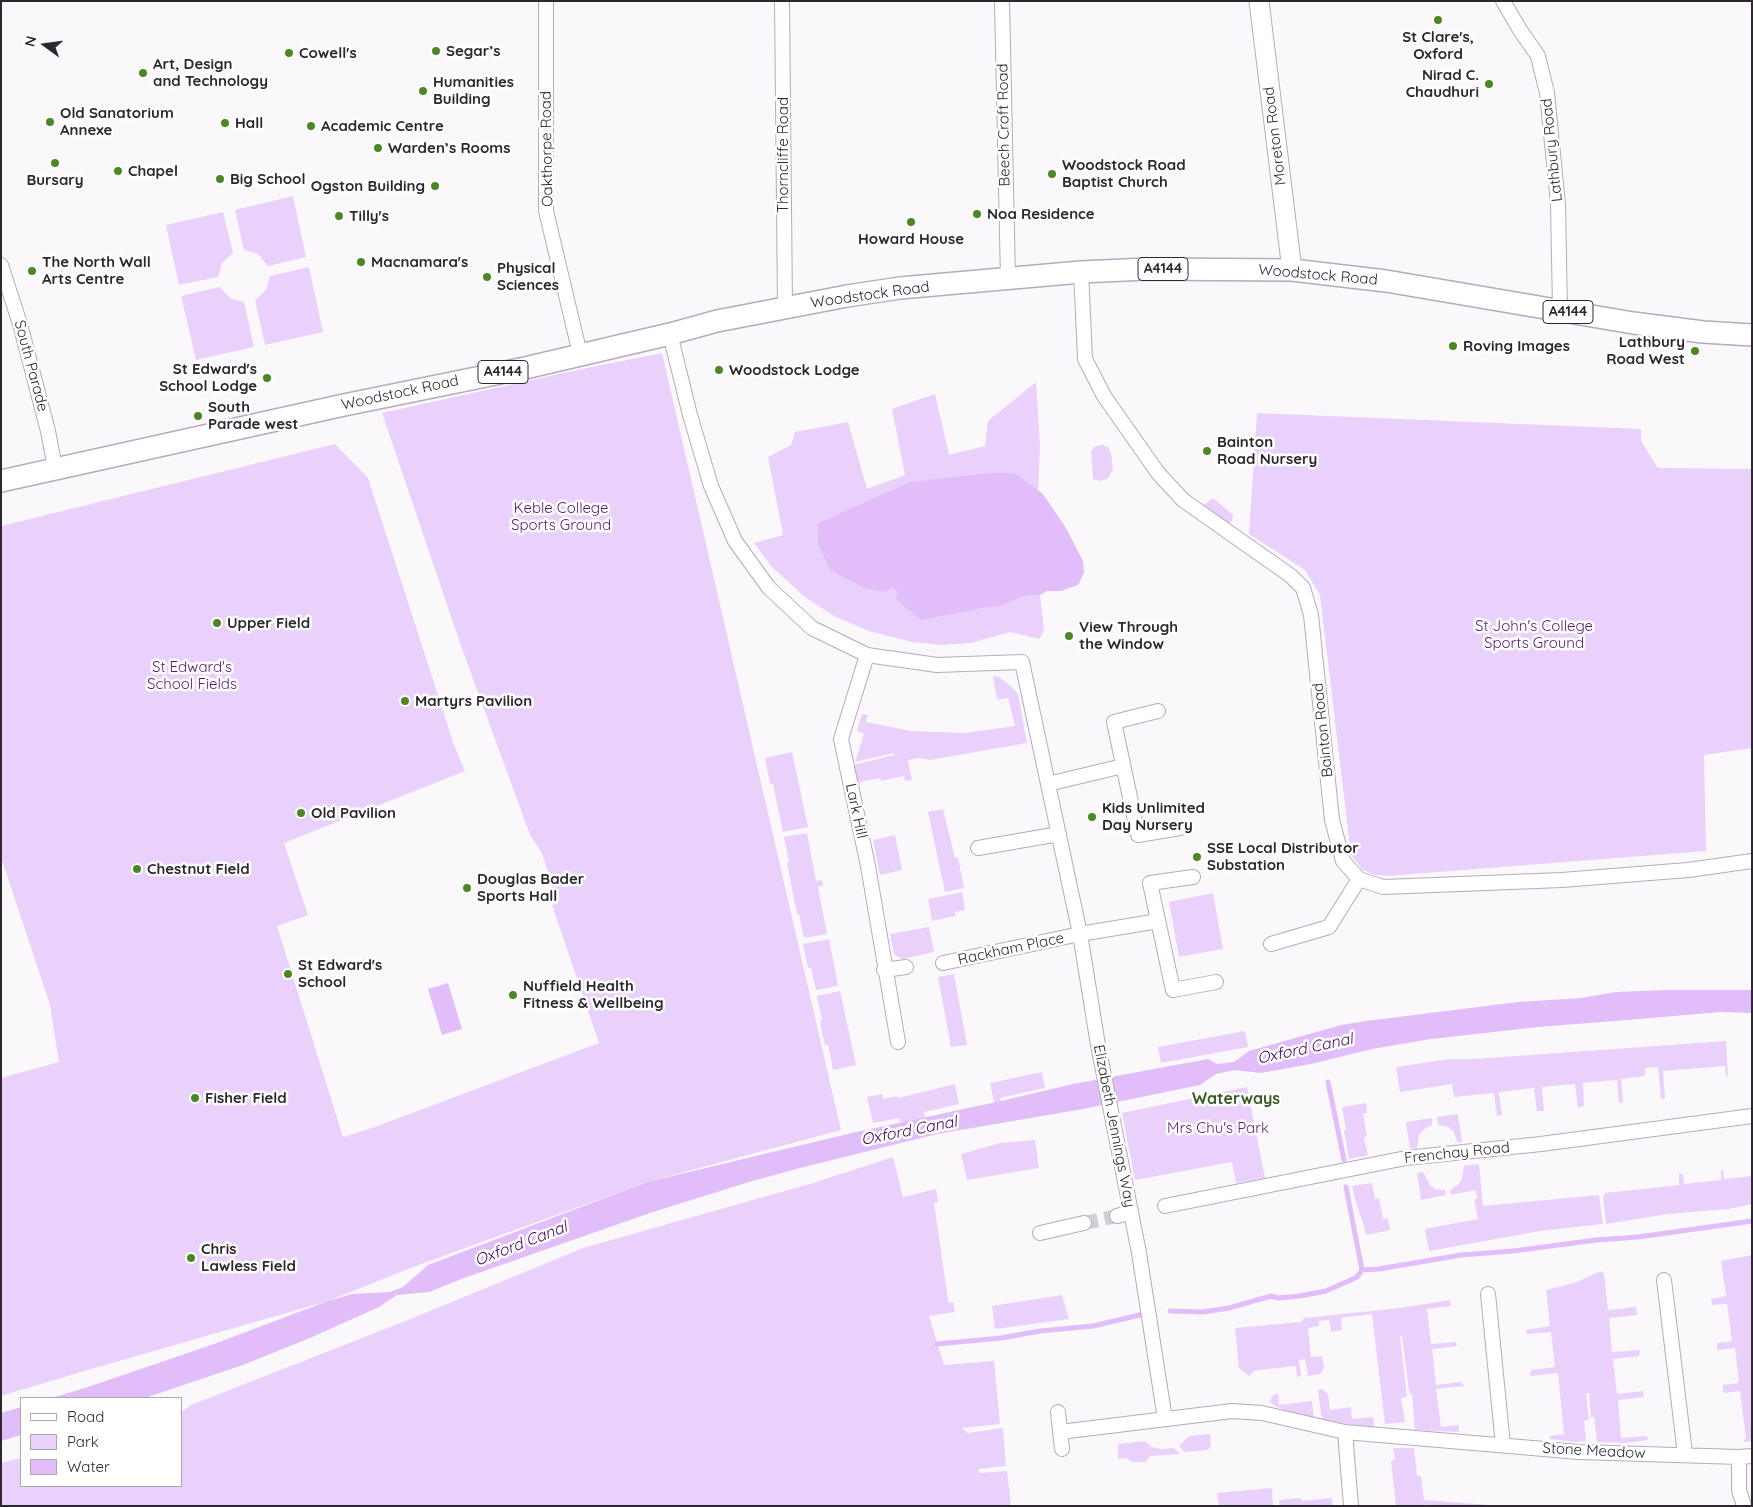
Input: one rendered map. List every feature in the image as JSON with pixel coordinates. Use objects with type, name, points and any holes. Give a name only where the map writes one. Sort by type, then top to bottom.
[{"type":"main road","name":"Moreton Road","points":[[1259,1],[1292,270]]},
{"type":"main road","name":"Woodstock Road","points":[[1,481],[362,401],[524,368],[670,334],[717,321],[900,288],[1008,280],[1081,272],[1146,269],[1292,270],[1386,281],[1703,332],[1752,335]]},
{"type":"street","name":"Oakthorpe Road","points":[[546,1],[546,210],[580,354]]},
{"type":"street","name":"Thorncliffe Road","points":[[782,1],[785,308]]},
{"type":"street","name":"Beech Croft Road","points":[[1002,1],[1008,280]]},
{"type":"street","name":"Lathbury Road","points":[[1503,1],[1538,56],[1547,93],[1558,204],[1560,310]]},
{"type":"street","name":"South Parade","points":[[1,265],[20,324],[48,431],[55,468]]},
{"type":"street","name":"Bainton Road","points":[[1081,272],[1085,359],[1104,396],[1158,473],[1183,500],[1291,576],[1303,588],[1311,615],[1332,820],[1343,861],[1359,879]]},
{"type":"street","name":"Elizabeth Jennings Way","points":[[670,334],[690,414],[711,486],[735,542],[769,588],[812,628],[867,655],[937,665],[1022,662],[1080,934],[1098,1045],[1150,1320],[1165,1419]]},
{"type":"street","name":"Lark Hill","points":[[867,655],[840,738],[868,866],[884,970],[898,1042]]},
{"type":"street","points":[[1158,711],[1114,722],[1138,835],[1180,828]]},
{"type":"street","points":[[1048,784],[1124,766]]},
{"type":"street","points":[[978,848],[1059,834]]},
{"type":"street","points":[[1271,944],[1329,927],[1359,879],[1383,887],[1469,882],[1562,880],[1688,870],[1752,860]]},
{"type":"street","points":[[1193,876],[1150,883],[1158,922],[1173,990],[1216,982]]},
{"type":"street","name":"Rackham Place","points":[[943,963],[1080,934],[1158,922]]},
{"type":"street","points":[[884,970],[906,967]]},
{"type":"street","name":"Frenchay Road","points":[[1165,1206],[1406,1158],[1541,1144],[1752,1116]]},
{"type":"street","points":[[1116,1216],[1131,1212]]},
{"type":"street","points":[[1040,1232],[1084,1223]]},
{"type":"street","points":[[1664,1280],[1685,1454]]},
{"type":"street","points":[[1488,1294],[1503,1445]]},
{"type":"street","name":"Stone Meadow","points":[[1060,1432],[1232,1411],[1262,1413],[1345,1432],[1594,1453],[1745,1456],[1739,1490],[1744,1506]]},
{"type":"street","points":[[1058,1412],[1062,1449]]},
{"type":"street","points":[[1345,1432],[1351,1506]]},
{"type":"green space","points":[[293,196],[306,257],[268,266],[258,254],[244,250],[235,210]]},
{"type":"green space","points":[[223,212],[233,253],[222,263],[218,277],[179,285],[166,225]]},
{"type":"green space","points":[[309,267],[323,332],[265,345],[255,300],[266,290],[270,276]]},
{"type":"green space","points":[[220,287],[230,298],[244,302],[254,347],[196,360],[181,296]]},
{"type":"green space","name":"St Edward's School","points":[[662,353],[841,1130],[647,1182],[413,1267],[328,1301],[1,1396],[1,1078],[59,1062],[50,1005],[1,857],[1,526],[335,444],[368,478],[454,745],[465,771],[284,843],[308,915],[277,926],[343,1137],[375,1127],[599,1043],[552,905],[558,903],[542,853],[530,835],[460,643],[382,413]]},
{"type":"green space","points":[[1036,382],[1040,446],[1038,491],[1015,473],[987,473],[909,482],[818,523],[818,543],[885,592],[891,588],[898,592],[977,609],[1002,606],[1023,596],[1040,595],[1044,631],[1039,639],[1010,632],[971,643],[940,645],[912,642],[869,631],[836,617],[806,598],[772,567],[754,543],[783,535],[768,457],[791,445],[795,432],[848,422],[867,489],[905,475],[892,409],[935,394],[949,455],[985,446],[988,421]]},
{"type":"green space","name":"St John's College Sports Ground","points":[[1257,413],[1641,429],[1641,441],[1658,468],[1752,469],[1752,748],[1704,755],[1706,851],[1387,876],[1375,875],[1363,870],[1351,855],[1320,595],[1305,570],[1249,534]]},
{"type":"green space","points":[[1103,445],[1108,447],[1111,453],[1113,469],[1108,478],[1101,481],[1093,479],[1091,451],[1096,446]]},
{"type":"green space","points":[[1213,498],[1233,515],[1232,521],[1227,524],[1202,506]]},
{"type":"green space","points":[[993,676],[999,677],[1018,694],[1027,743],[930,760],[918,758],[908,760],[912,780],[905,781],[904,776],[881,781],[880,778],[860,782],[860,785],[858,785],[854,765],[894,755],[894,753],[855,762],[864,734],[857,731],[862,714],[868,715],[866,722],[911,731],[964,733],[1015,726],[1008,698],[997,700]]},
{"type":"green space","points":[[792,752],[808,827],[783,832],[773,784],[770,784],[765,758]]},
{"type":"green space","points":[[943,809],[955,858],[958,858],[964,888],[945,892],[928,812]]},
{"type":"green space","points":[[807,833],[816,881],[822,880],[823,885],[818,887],[827,934],[804,938],[799,914],[797,914],[784,837]]},
{"type":"green space","points":[[895,835],[902,870],[880,875],[873,840]]},
{"type":"green space","points":[[962,892],[965,910],[955,912],[956,916],[932,921],[928,899]]},
{"type":"green space","points":[[1213,893],[1223,949],[1179,957],[1169,902]]},
{"type":"green space","points":[[929,927],[934,952],[902,959],[894,954],[890,934]]},
{"type":"green space","points":[[829,939],[838,986],[816,990],[811,968],[808,968],[803,944]]},
{"type":"green space","points":[[954,974],[967,1045],[951,1047],[938,977]]},
{"type":"green space","points":[[840,991],[856,1065],[833,1070],[828,1045],[825,1045],[822,1033],[820,1021],[822,1020],[817,996]]},
{"type":"green space","points":[[1245,1031],[1248,1047],[1161,1063],[1158,1047]]},
{"type":"green space","points":[[1726,1041],[1728,1075],[1726,1076],[1725,1066],[1663,1071],[1665,1098],[1661,1099],[1658,1067],[1645,1068],[1645,1076],[1621,1079],[1623,1102],[1619,1103],[1617,1080],[1583,1083],[1584,1106],[1578,1108],[1575,1084],[1542,1087],[1544,1111],[1537,1111],[1534,1088],[1499,1092],[1502,1115],[1497,1116],[1494,1093],[1454,1097],[1452,1084],[1400,1092],[1396,1067],[1449,1059],[1474,1059]]},
{"type":"green space","points":[[1042,1072],[1045,1088],[1000,1098],[1001,1101],[994,1103],[990,1083]]},
{"type":"green space","points":[[955,1084],[959,1104],[924,1112],[925,1118],[900,1123],[899,1118],[873,1123],[867,1097],[882,1094],[883,1099],[897,1096],[898,1098]]},
{"type":"green space","name":"Mrs Chu's Park","points":[[1247,1087],[1265,1178],[1236,1183],[1232,1162],[1135,1180],[1122,1113]]},
{"type":"green space","points":[[1366,1103],[1367,1113],[1363,1114],[1367,1136],[1364,1137],[1368,1155],[1349,1159],[1342,1107]]},
{"type":"green space","points":[[1458,1114],[1462,1142],[1458,1143],[1453,1131],[1448,1127],[1438,1125],[1437,1117]]},
{"type":"green space","points":[[1432,1118],[1432,1125],[1423,1130],[1419,1135],[1417,1148],[1410,1149],[1406,1122]]},
{"type":"green space","points":[[1035,1140],[1039,1168],[967,1180],[961,1154],[1000,1143]]},
{"type":"green space","points":[[893,1157],[903,1197],[936,1189],[938,1202],[934,1203],[948,1300],[949,1303],[953,1302],[955,1312],[929,1316],[944,1365],[994,1361],[1000,1424],[962,1428],[968,1433],[1003,1428],[1006,1466],[978,1469],[979,1473],[1007,1471],[1011,1506],[1,1506],[1,1463],[20,1458],[20,1487],[182,1487],[182,1411],[191,1405],[408,1320],[583,1248],[813,1183]]},
{"type":"green space","points":[[1479,1164],[1483,1206],[1599,1195],[1603,1224],[1540,1231],[1429,1251],[1425,1229],[1478,1219],[1474,1199],[1477,1199],[1476,1190],[1451,1195],[1450,1190],[1458,1185],[1462,1179],[1464,1166]]},
{"type":"green space","points":[[1721,1170],[1723,1170],[1724,1179],[1752,1176],[1752,1204],[1728,1209],[1668,1214],[1606,1224],[1603,1197],[1605,1193],[1679,1185],[1679,1174],[1683,1174],[1684,1184],[1721,1180]]},
{"type":"green space","points":[[1423,1172],[1430,1185],[1435,1189],[1445,1190],[1446,1195],[1421,1200],[1417,1173]]},
{"type":"green space","points":[[1372,1183],[1375,1199],[1379,1198],[1383,1219],[1388,1218],[1390,1230],[1366,1235],[1352,1186]]},
{"type":"green space","points":[[1752,1255],[1752,1441],[1744,1442],[1744,1439],[1746,1439],[1740,1391],[1723,1393],[1723,1385],[1739,1383],[1735,1348],[1717,1350],[1717,1343],[1732,1341],[1727,1304],[1712,1305],[1711,1299],[1726,1296],[1721,1261]]},
{"type":"green space","points":[[1600,1271],[1604,1274],[1608,1310],[1636,1307],[1637,1315],[1609,1318],[1612,1352],[1640,1350],[1639,1356],[1613,1359],[1617,1394],[1643,1391],[1644,1397],[1618,1400],[1621,1438],[1647,1436],[1648,1440],[1624,1443],[1597,1442],[1594,1417],[1591,1417],[1589,1393],[1586,1394],[1589,1420],[1584,1421],[1586,1441],[1576,1442],[1550,1439],[1550,1436],[1564,1434],[1558,1373],[1530,1376],[1531,1370],[1555,1367],[1551,1332],[1527,1334],[1526,1330],[1550,1326],[1546,1290],[1577,1282]]},
{"type":"green space","points":[[1062,1295],[1069,1319],[995,1329],[992,1306]]},
{"type":"green space","points":[[1450,1300],[1451,1306],[1427,1309],[1431,1344],[1456,1342],[1457,1346],[1432,1349],[1436,1385],[1461,1382],[1464,1386],[1436,1389],[1441,1427],[1459,1425],[1459,1432],[1415,1430],[1412,1394],[1410,1394],[1409,1390],[1402,1336],[1400,1337],[1407,1397],[1401,1398],[1405,1422],[1385,1424],[1372,1314],[1341,1318],[1342,1330],[1331,1332],[1329,1320],[1319,1321],[1319,1326],[1308,1328],[1311,1357],[1322,1356],[1324,1368],[1320,1374],[1308,1376],[1305,1359],[1299,1360],[1301,1376],[1297,1377],[1296,1366],[1254,1371],[1249,1376],[1239,1368],[1235,1328],[1301,1322],[1304,1318],[1400,1308]]},
{"type":"green space","points":[[1322,1389],[1328,1394],[1330,1410],[1351,1407],[1352,1419],[1373,1417],[1374,1427],[1322,1421],[1318,1390]]},
{"type":"green space","points":[[1278,1393],[1279,1405],[1312,1401],[1314,1418],[1290,1413],[1274,1405],[1270,1402],[1272,1396]]},
{"type":"green space","points":[[1210,1434],[1211,1446],[1208,1450],[1185,1452],[1179,1446],[1189,1436]]},
{"type":"green space","points":[[1145,1441],[1152,1447],[1160,1449],[1174,1448],[1180,1454],[1150,1456],[1146,1462],[1133,1462],[1126,1458],[1118,1459],[1118,1444]]},
{"type":"green space","points":[[1393,1448],[1414,1448],[1417,1476],[1421,1476],[1424,1500],[1503,1506],[1425,1506],[1424,1503],[1424,1506],[1396,1506],[1391,1461],[1395,1460]]},
{"type":"green space","points":[[1272,1488],[1273,1506],[1219,1506],[1217,1493]]},
{"type":"green space","points":[[1301,1498],[1301,1501],[1332,1498],[1333,1506],[1280,1506],[1279,1500]]},
{"type":"water","points":[[987,473],[1015,473],[1043,494],[1066,528],[1083,561],[1084,573],[1078,585],[1061,591],[1047,591],[1040,595],[1023,596],[1002,606],[921,620],[896,599],[898,592],[892,588],[885,592],[864,588],[830,570],[818,543],[818,523],[909,482]]},
{"type":"water","points":[[448,983],[462,1029],[442,1035],[428,989]]},
{"type":"water","name":"Oxford Canal","points":[[1752,990],[1752,1013],[1721,1012],[1538,1027],[1431,1039],[1372,1049],[1311,1064],[1261,1073],[1235,1070],[1216,1074],[1200,1085],[1083,1109],[937,1134],[749,1182],[653,1212],[429,1292],[397,1295],[379,1307],[310,1338],[243,1365],[148,1397],[54,1397],[214,1344],[328,1301],[352,1294],[390,1292],[403,1287],[428,1265],[647,1182],[852,1133],[1073,1084],[1208,1059],[1217,1064],[1234,1062],[1249,1051],[1341,1025],[1518,1002],[1581,998],[1616,992]]},
{"type":"water","points":[[20,1407],[20,1435],[1,1441],[1,1413]]},
{"type":"waterway","points":[[1328,1082],[1344,1160]]},
{"type":"waterway","points":[[1346,1187],[1362,1270],[1379,1269],[1461,1255],[1638,1237],[1752,1221]]},
{"type":"waterway","points":[[1170,1311],[1203,1312],[1229,1308],[1271,1296],[1278,1298],[1326,1291],[1357,1277],[1362,1270]]},
{"type":"waterway","points":[[937,1344],[1093,1326],[1144,1314]]},
{"type":"tunnel","points":[[1084,1223],[1117,1216]]},
{"type":"place","name":"St Clare's, Oxford","points":[[1438,20]]},
{"type":"place","name":"Segar’s","points":[[436,51]]},
{"type":"place","name":"Cowell's","points":[[289,53]]},
{"type":"place","name":"Art, Design and Technology","points":[[143,73]]},
{"type":"place","name":"Nirad C. Chaudhuri","points":[[1489,84]]},
{"type":"place","name":"Humanities Building","points":[[423,91]]},
{"type":"place","name":"Old Sanatorium Annexe","points":[[50,122]]},
{"type":"place","name":"Hall","points":[[225,123]]},
{"type":"place","name":"Academic Centre","points":[[311,126]]},
{"type":"place","name":"Warden’s Rooms","points":[[378,148]]},
{"type":"place","name":"Bursary","points":[[55,163]]},
{"type":"place","name":"Chapel","points":[[118,171]]},
{"type":"place","name":"Woodstock Road Baptist Church","points":[[1052,174]]},
{"type":"place","name":"Big School","points":[[220,179]]},
{"type":"place","name":"Ogston Building","points":[[435,186]]},
{"type":"place","name":"Noa Residence","points":[[977,214]]},
{"type":"place","name":"Tilly's","points":[[339,216]]},
{"type":"place","name":"Howard House","points":[[911,222]]},
{"type":"place","name":"Macnamara's","points":[[361,262]]},
{"type":"place","name":"The North Wall Arts Centre","points":[[32,271]]},
{"type":"place","name":"Physical Sciences","points":[[487,277]]},
{"type":"place","name":"Roving Images","points":[[1453,346]]},
{"type":"place","name":"Lathbury Road West","points":[[1695,351]]},
{"type":"place","name":"Woodstock Lodge","points":[[719,370]]},
{"type":"place","name":"St Edward's School Lodge","points":[[267,378]]},
{"type":"place","name":"South Parade west","points":[[198,416]]},
{"type":"place","name":"Bainton Road Nursery","points":[[1207,451]]},
{"type":"place","name":"Upper Field","points":[[217,623]]},
{"type":"place","name":"View Through the Window","points":[[1069,636]]},
{"type":"place","name":"Martyrs Pavilion","points":[[405,701]]},
{"type":"place","name":"Old Pavilion","points":[[301,813]]},
{"type":"place","name":"Kids Unlimited Day Nursery","points":[[1092,817]]},
{"type":"place","name":"SSE Local Distributor Substation","points":[[1197,857]]},
{"type":"place","name":"Chestnut Field","points":[[137,869]]},
{"type":"place","name":"Douglas Bader Sports Hall","points":[[467,888]]},
{"type":"place","name":"St Edward's School","points":[[288,974]]},
{"type":"place","name":"Nuffield Health Fitness & Wellbeing","points":[[513,995]]},
{"type":"place","name":"Fisher Field","points":[[195,1098]]},
{"type":"place","name":"Chris Lawless Field","points":[[191,1258]]},
{"type":"district","name":"Waterways","points":[[1236,1099]]},
{"type":"park label","name":"Keble College Sports Ground","points":[[561,516]]},
{"type":"park label","name":"St Edward's School Fields","points":[[192,676]]}]
